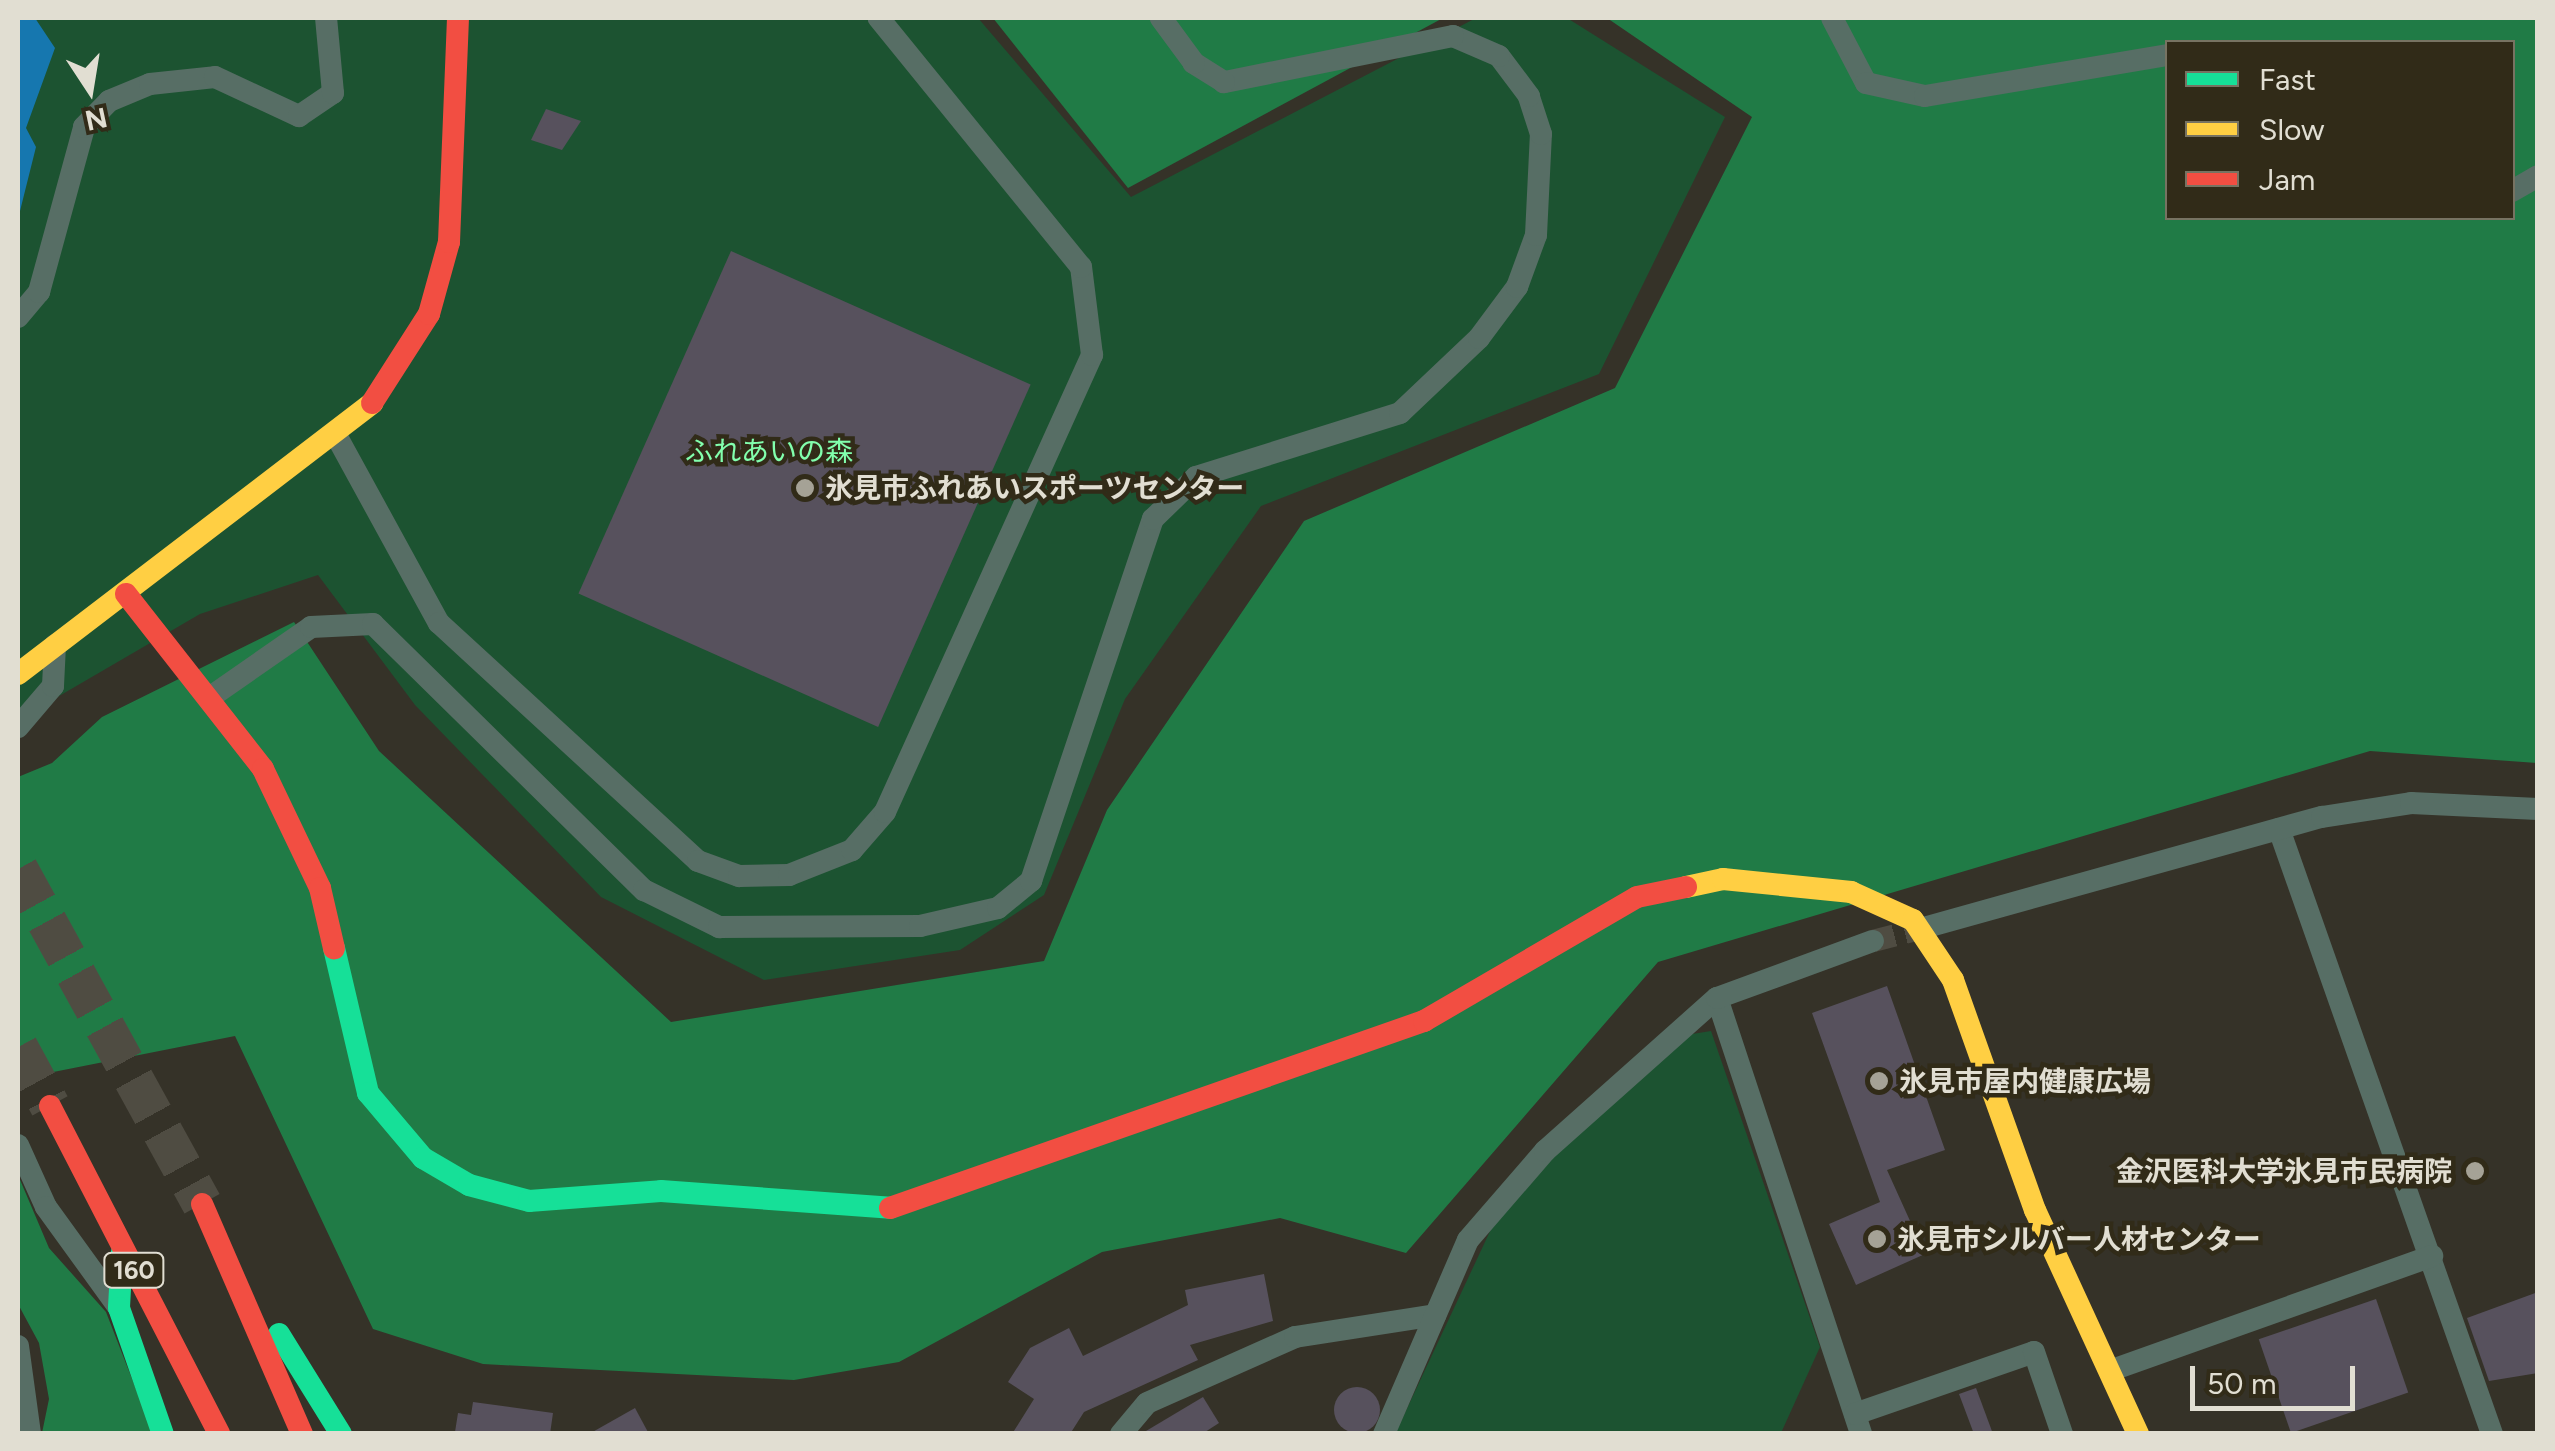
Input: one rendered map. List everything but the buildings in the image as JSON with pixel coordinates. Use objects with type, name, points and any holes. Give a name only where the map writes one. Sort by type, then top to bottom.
[{"type":"main road","points":[[18,674],[338,436],[389,386],[429,314],[449,242],[458,18]]},
{"type":"main road","points":[[126,594],[263,769],[314,874],[368,1093],[423,1158],[470,1185],[529,1200],[661,1191],[869,1212],[922,1202],[1140,1116],[1424,1021],[1636,897],[1723,879],[1782,882],[1887,901],[1933,944],[2058,1264],[2112,1370],[2138,1434]]},
{"type":"main road","name":"160","points":[[50,1106],[219,1434]]},
{"type":"main road","points":[[202,1204],[302,1434]]},
{"type":"main road","points":[[122,1252],[120,1308],[163,1434]]},
{"type":"main road","points":[[233,1269],[341,1434]]},
{"type":"street","points":[[18,317],[39,292],[84,127],[108,101],[150,84],[215,77],[299,116],[333,92],[326,18]]},
{"type":"street","points":[[338,436],[439,624],[698,860],[740,876],[790,874],[852,850],[885,812],[1092,355],[1080,267],[878,18]]},
{"type":"street","points":[[208,698],[311,627],[373,624],[644,890],[719,927],[920,926],[998,908],[1031,881],[1153,519],[1196,477],[1400,412],[1478,338],[1517,288],[1536,235],[1541,134],[1530,96],[1499,56],[1452,36],[1224,82],[1194,63],[1161,18]]},
{"type":"street","points":[[1832,18],[1866,83],[1926,96],[2165,56]]},
{"type":"street","points":[[2515,189],[2538,176]]},
{"type":"street","points":[[18,727],[53,686],[55,646]]},
{"type":"street","points":[[1927,928],[2280,828],[2411,802],[2538,809]]},
{"type":"street","points":[[2280,828],[2492,1434]]},
{"type":"street","points":[[1384,1434],[1435,1315],[1484,1216],[1677,1025],[1716,998],[1873,941]]},
{"type":"street","points":[[1716,998],[1858,1424],[2034,1352],[2062,1434]]},
{"type":"street","points":[[18,1145],[46,1206],[120,1308]]},
{"type":"street","points":[[2112,1370],[2432,1256]]},
{"type":"street","points":[[1121,1434],[1147,1403],[1278,1343],[1435,1315]]},
{"type":"street","points":[[18,1346],[30,1434]]},
{"type":"green space","name":"ふれあいの森","points":[[18,18],[978,18],[1131,197],[1476,18],[1567,18],[1725,117],[1599,374],[1261,506],[1125,699],[1044,895],[960,950],[764,980],[601,897],[415,705],[318,575],[200,614],[18,720]]},
{"type":"green space","points":[[993,18],[1443,18],[1128,188]]},
{"type":"green space","points":[[1607,18],[2537,18],[2537,763],[2370,751],[1658,962],[1406,1253],[1280,1218],[1102,1252],[899,1362],[794,1380],[483,1364],[373,1329],[235,1036],[18,1079],[18,777],[52,763],[102,717],[294,622],[379,751],[671,1022],[1044,961],[1107,810],[1304,521],[1615,388],[1752,117]]},
{"type":"green space","points":[[1711,1031],[1820,1347],[1781,1433],[1395,1434],[1492,1227],[1526,1181],[1686,1035]]},
{"type":"green space","points":[[18,1175],[49,1248],[106,1312],[153,1433],[42,1433],[49,1399],[39,1343],[18,1304]]},
{"type":"water","points":[[18,18],[35,18],[55,48],[26,128],[36,147],[18,219]]},
{"type":"tunnel","points":[[18,869],[202,1204]]},
{"type":"tunnel","points":[[1873,941],[1927,927]]},
{"type":"tunnel","points":[[18,1047],[50,1106]]},
{"type":"traffic: fast","points":[[334,948],[368,1093],[423,1158],[469,1185],[529,1201],[661,1191],[890,1208]]},
{"type":"traffic: fast","points":[[122,1252],[119,1308],[163,1434]]},
{"type":"traffic: fast","points":[[279,1334],[341,1434]]},
{"type":"traffic: slow","points":[[18,674],[372,403]]},
{"type":"traffic: slow","points":[[1686,887],[1723,879],[1851,892],[1913,920],[1953,980],[2035,1210],[2138,1434]]},
{"type":"traffic: jam","points":[[372,403],[429,314],[449,242],[458,18]]},
{"type":"traffic: jam","points":[[126,594],[263,769],[320,888],[334,948]]},
{"type":"traffic: jam","points":[[890,1208],[1424,1021],[1637,897],[1686,887]]},
{"type":"traffic: jam","points":[[50,1106],[219,1434]]},
{"type":"traffic: jam","points":[[202,1204],[302,1434]]},
{"type":"place","name":"氷見市ふれあいスポーツセンター","points":[[805,488]]},
{"type":"place","name":"氷見市屋内健康広場","points":[[1879,1081]]},
{"type":"place","name":"金沢医科大学氷見市民病院","points":[[2475,1171]]},
{"type":"place","name":"氷見市シルバー人材センター","points":[[1877,1239]]}]
